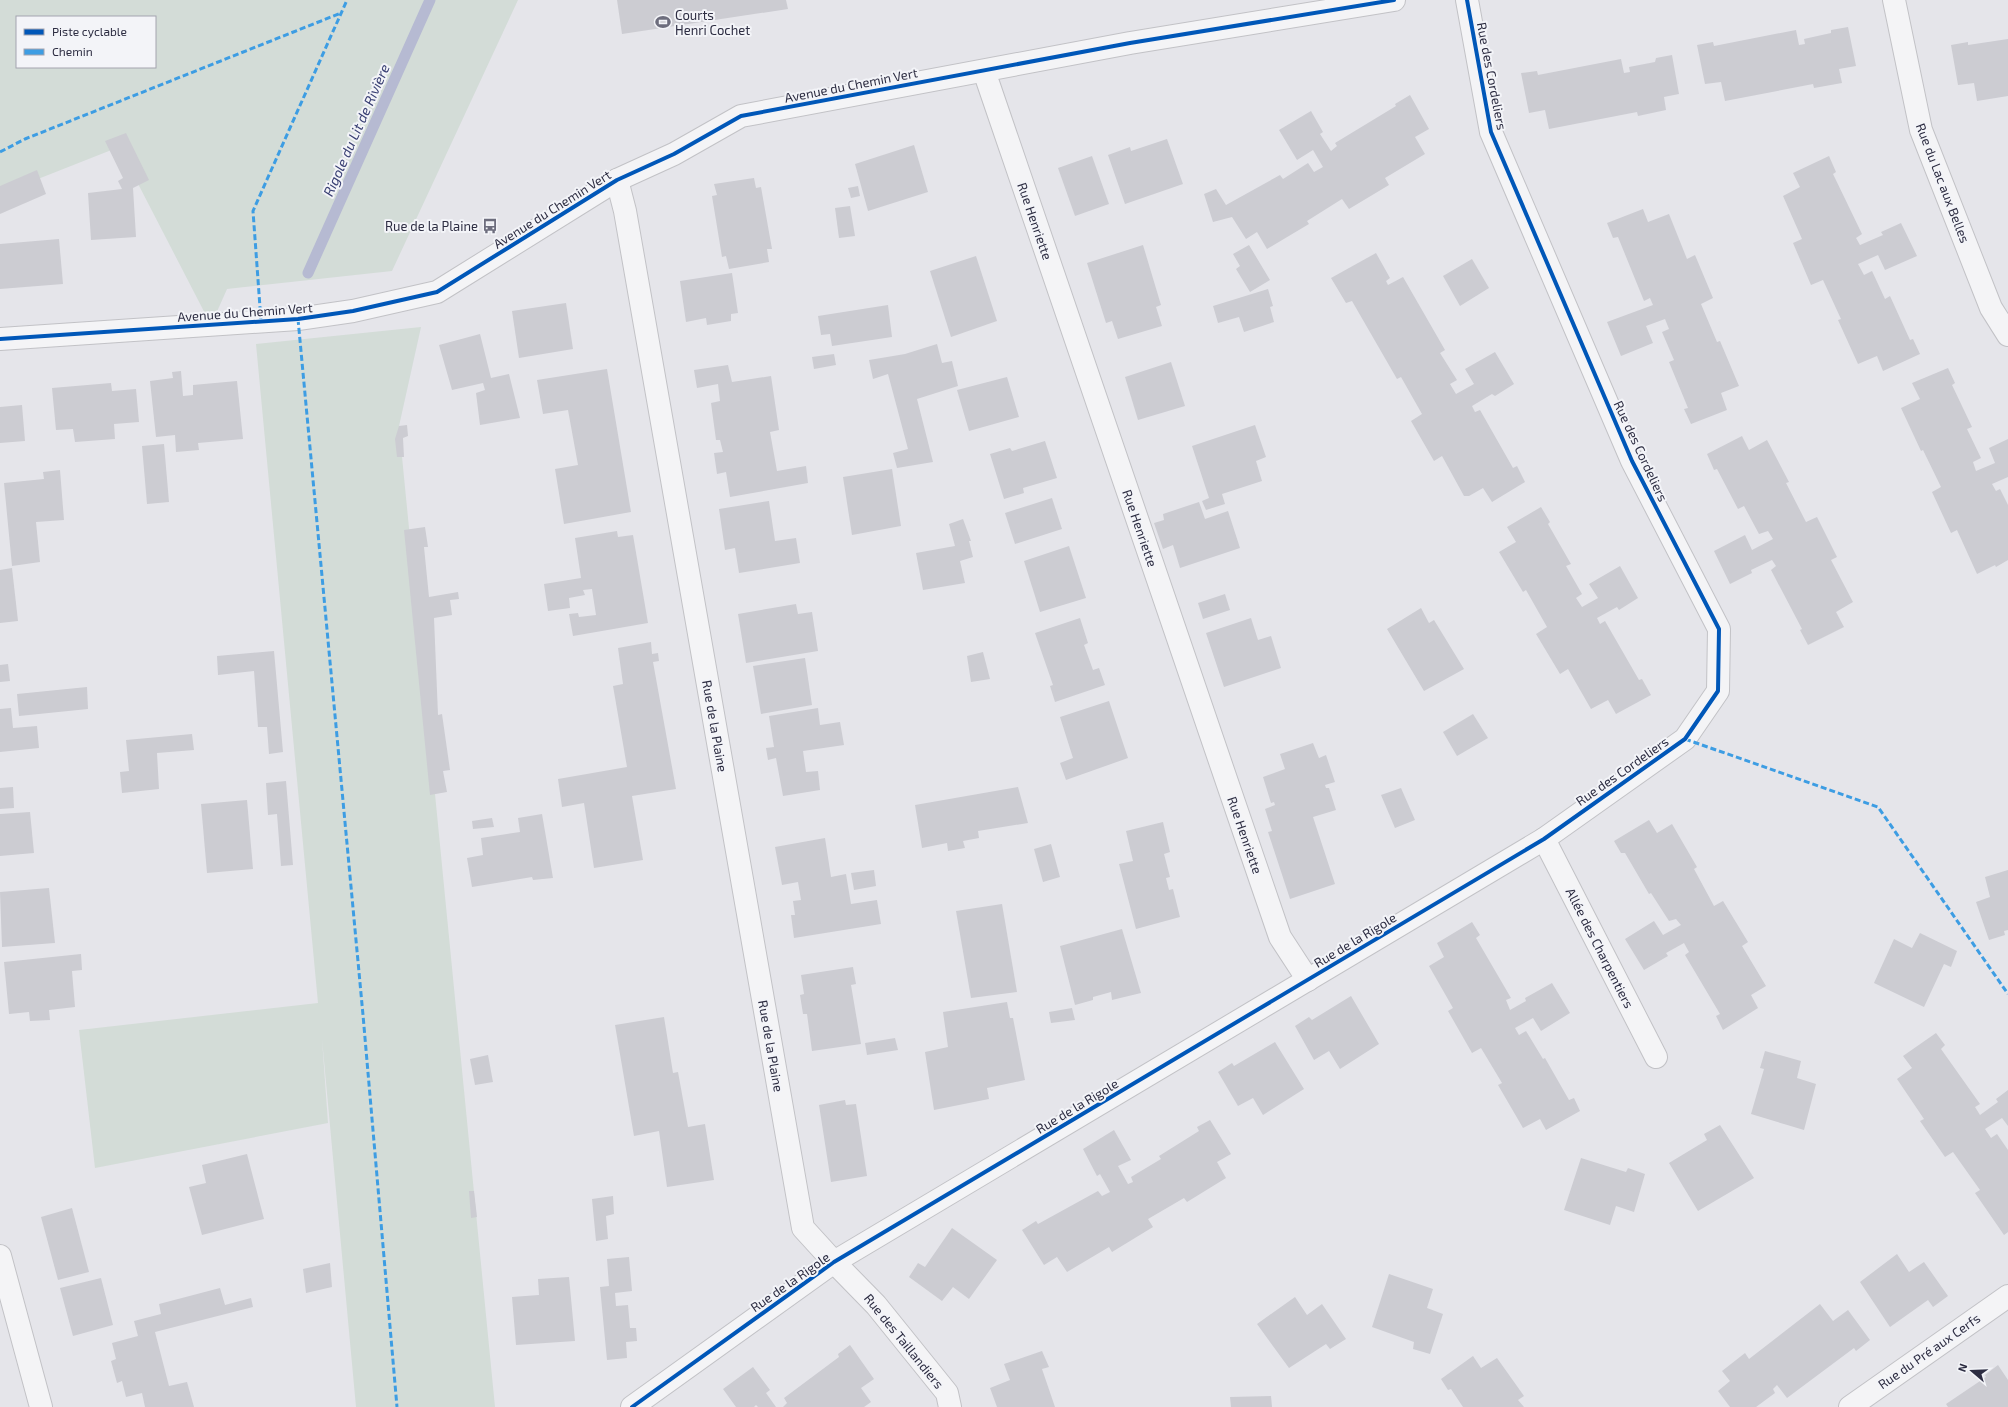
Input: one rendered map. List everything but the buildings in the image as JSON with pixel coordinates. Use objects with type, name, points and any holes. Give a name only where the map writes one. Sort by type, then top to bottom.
[{"type":"street","name":"Avenue du Chemin Vert","points":[[0,339],[298,319],[354,311],[437,292],[617,180],[674,154],[741,116],[1130,43],[1394,0]]},
{"type":"street","name":"Rue des Cordeliers","points":[[1467,0],[1491,132],[1632,461],[1719,629],[1718,691],[1686,739],[1544,839]]},
{"type":"street","name":"Rue du Lac aux Belles","points":[[1894,0],[1921,130],[1991,308],[2008,335]]},
{"type":"street","name":"Rue Henriette","points":[[984,71],[1280,937],[1308,980]]},
{"type":"street","name":"Rue de la Plaine","points":[[617,180],[626,219],[803,1228],[834,1262]]},
{"type":"street","name":"Rue de la Rigole","points":[[632,1407],[834,1262],[1544,839]]},
{"type":"street","name":"Allée des Charpentiers","points":[[1544,839],[1656,1057]]},
{"type":"street","points":[[0,1256],[41,1407]]},
{"type":"street","name":"Rue des Taillandiers","points":[[834,1262],[876,1304],[947,1394],[950,1407]]},
{"type":"street","name":"Rue du Pré aux Cerfs","points":[[1850,1407],[2008,1296]]},
{"type":"shaded area","points":[[0,0],[518,0],[392,271],[227,289],[211,325],[119,147],[0,194]]},
{"type":"shaded area","points":[[421,327],[399,426],[495,1407],[356,1407],[322,1039],[328,1123],[95,1168],[79,1030],[318,1003],[256,344]]},
{"type":"waterway","name":"Rigole du Lit de Rivière","points":[[308,273],[430,0]]},
{"type":"marked path","points":[[261,321],[253,211],[347,0]]},
{"type":"marked path","points":[[0,152],[25,139],[341,13]]},
{"type":"marked path","points":[[298,319],[363,1015],[397,1407]]},
{"type":"marked path","points":[[1685,739],[1878,807],[2008,994]]},
{"type":"cycle path","points":[[0,339],[298,319],[353,311],[437,292],[617,180],[674,154],[741,116],[1130,43],[1394,0]]},
{"type":"cycle path","points":[[632,1407],[834,1262],[1544,839],[1685,739],[1718,691],[1719,629],[1632,461],[1491,132],[1467,0]]},
{"type":"place","name":"Courts Henri Cochet","points":[[663,22]]},
{"type":"place","name":"Rue de la Plaine","points":[[490,226]]}]
